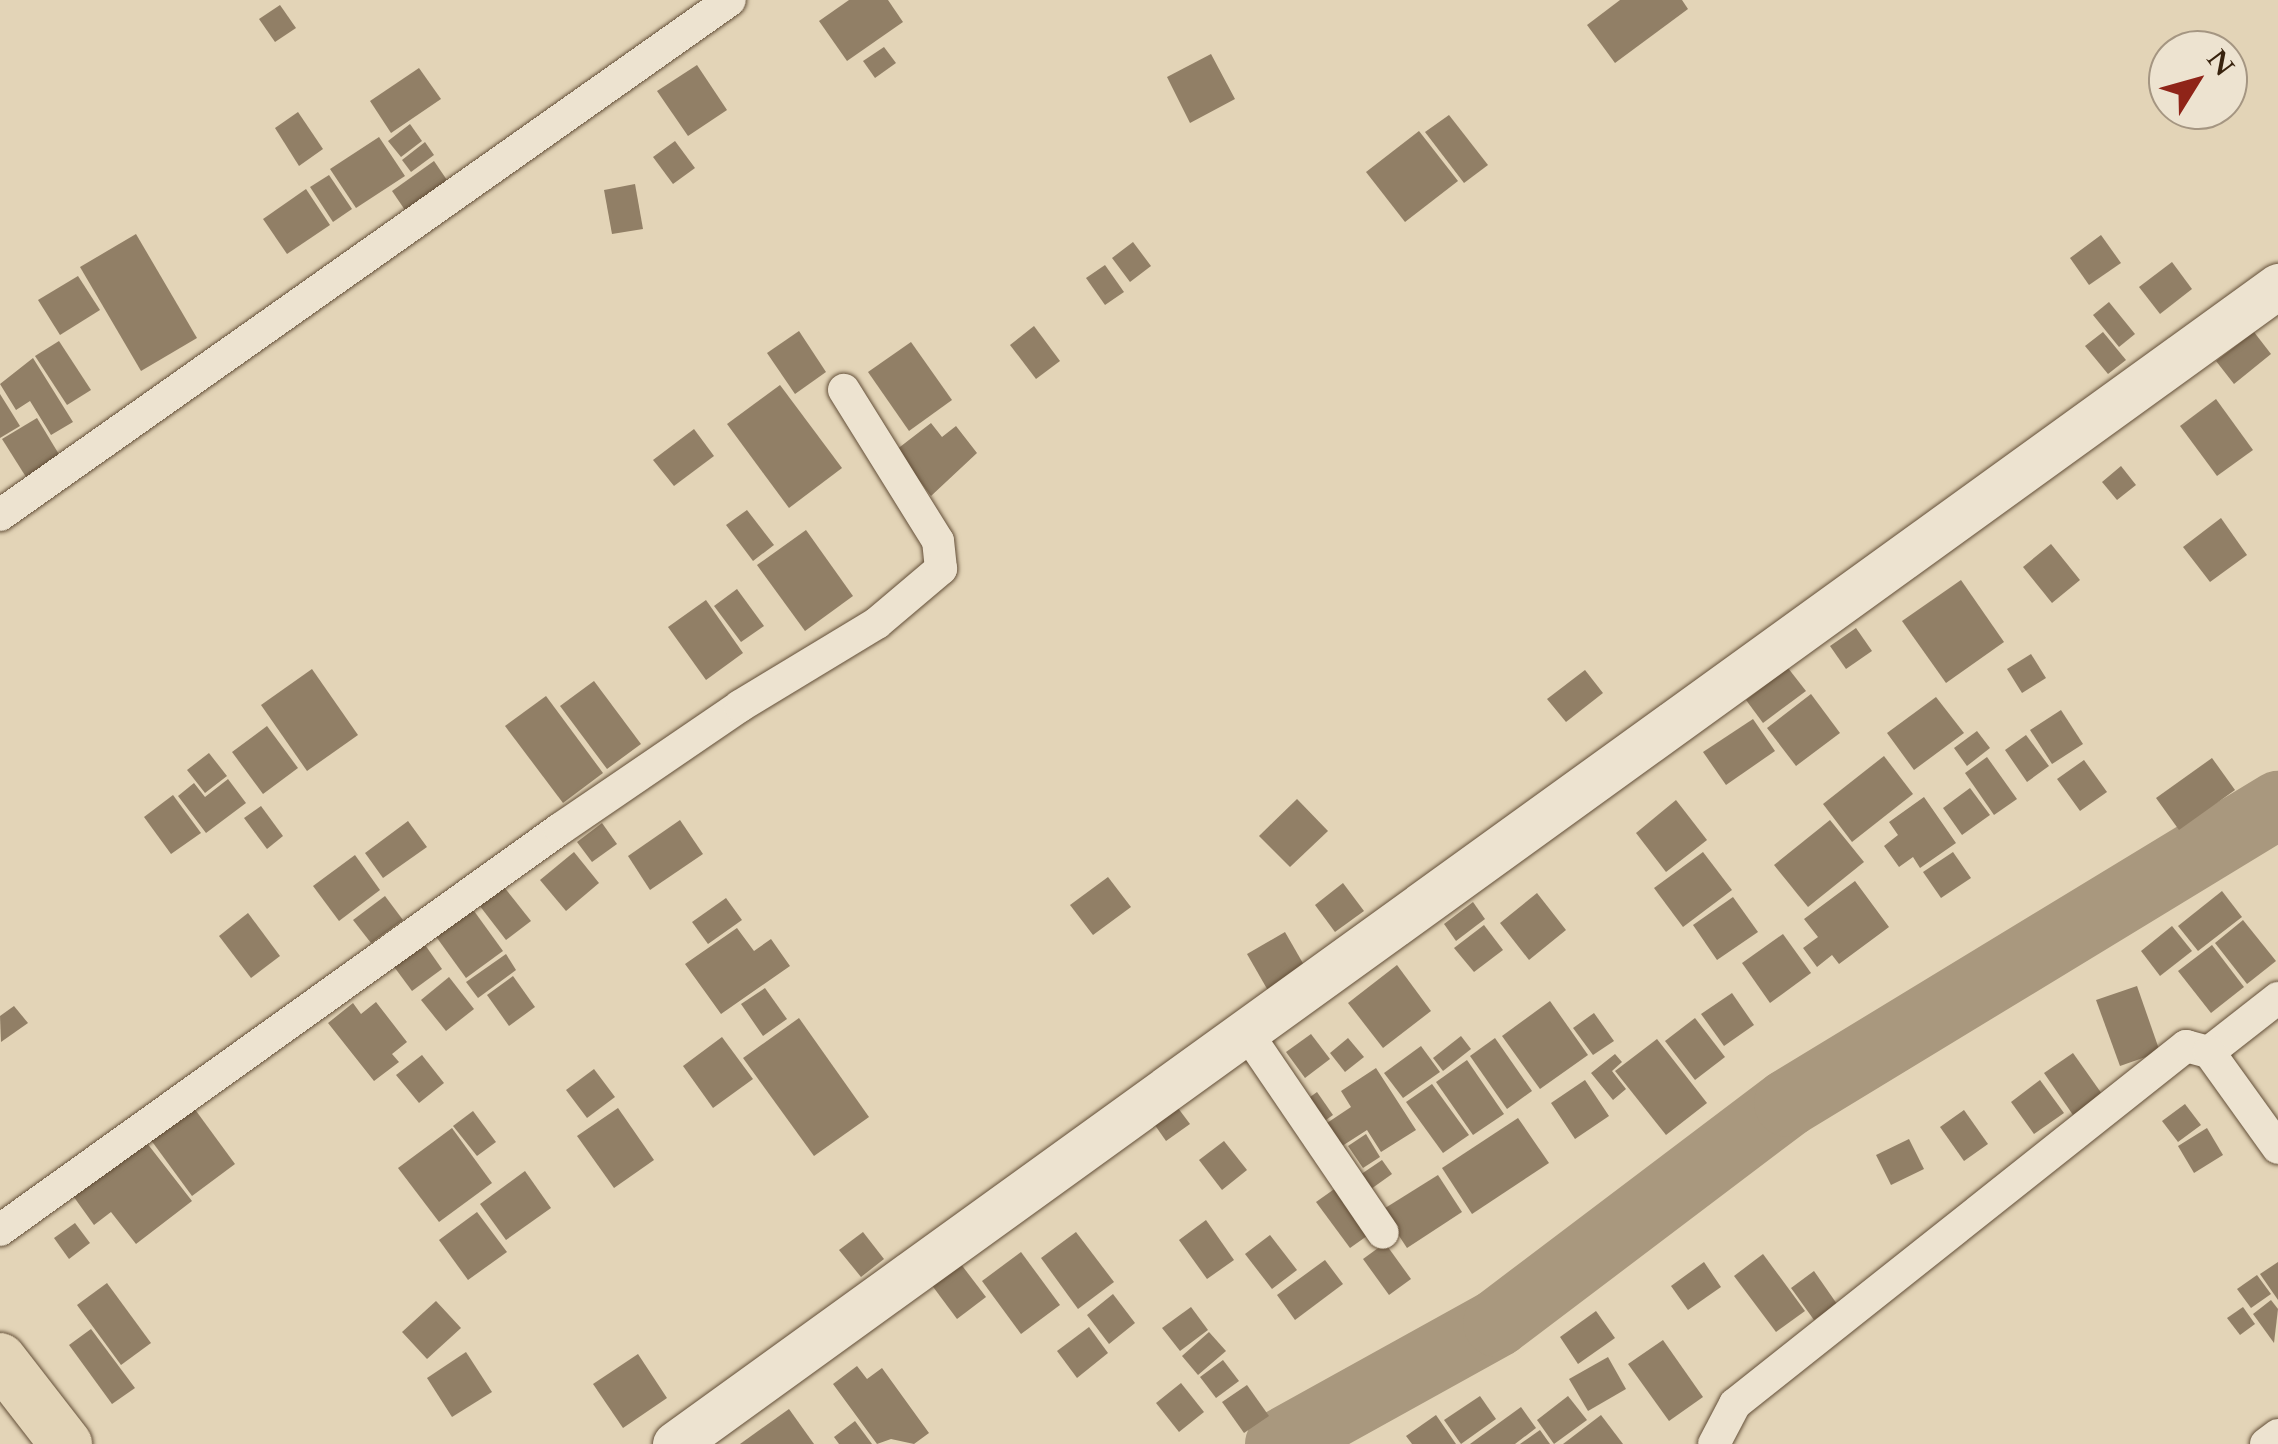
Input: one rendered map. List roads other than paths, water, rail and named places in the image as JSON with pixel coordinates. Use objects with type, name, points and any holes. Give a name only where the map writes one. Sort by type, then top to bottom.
[{"type":"main road","points":[[0,1359],[66,1444]]},
{"type":"street","points":[[0,515],[730,0]]},
{"type":"street","points":[[675,1444],[2278,286]]},
{"type":"street","points":[[0,1230],[593,807],[740,706],[877,623],[941,569],[938,541],[844,390]]},
{"type":"street","points":[[2210,1052],[2278,998]]},
{"type":"street","points":[[1244,1030],[1383,1233]]},
{"type":"street","points":[[1714,1444],[1735,1404],[1937,1238],[2186,1046],[2210,1052],[2278,1148]]},
{"type":"street","points":[[2266,1444],[2278,1434]]},
{"type":"waterway","points":[[1279,1444],[1497,1323],[1788,1103],[2278,805]]}]
